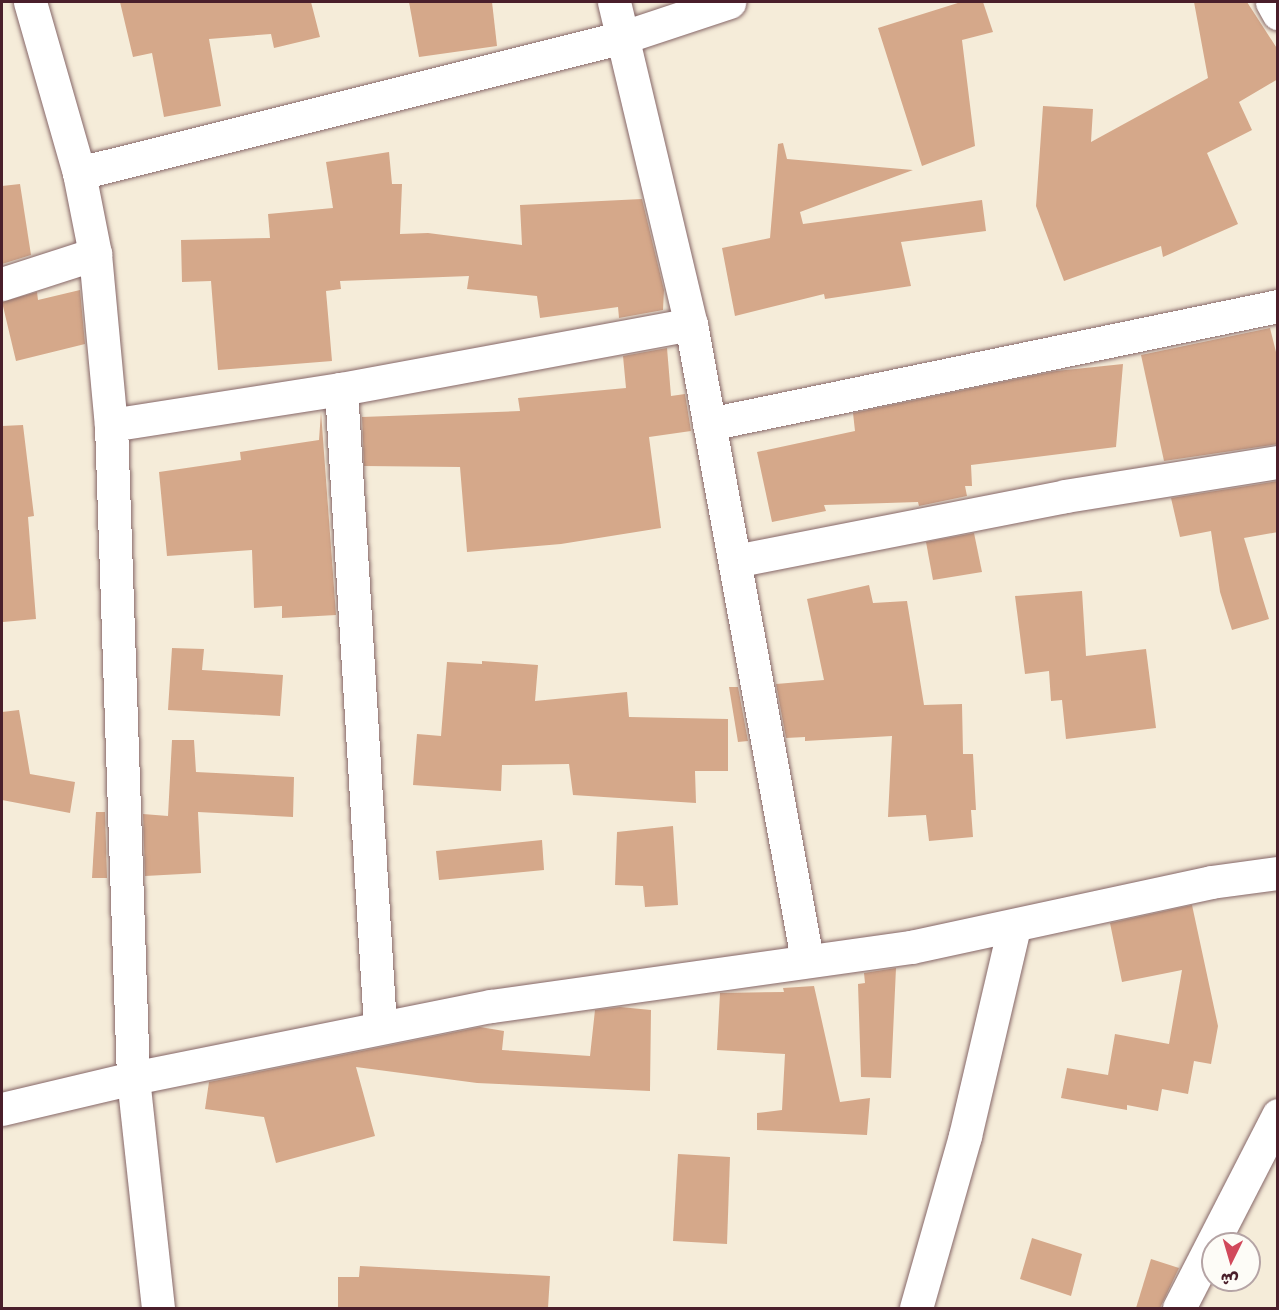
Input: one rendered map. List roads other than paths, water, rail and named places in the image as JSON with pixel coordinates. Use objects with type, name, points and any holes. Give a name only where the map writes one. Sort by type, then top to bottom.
[{"type":"street","points":[[30,2],[79,173],[95,254],[111,425],[133,1078],[158,1308]]},
{"type":"street","points":[[615,2],[690,324],[807,959]]},
{"type":"street","points":[[79,173],[624,37],[729,2]]},
{"type":"street","points":[[1272,2],[1278,13]]},
{"type":"street","points":[[2,284],[95,254]]},
{"type":"street","points":[[709,424],[1278,306]]},
{"type":"street","points":[[111,425],[341,389],[690,324]]},
{"type":"street","points":[[341,389],[380,1027]]},
{"type":"street","points":[[735,561],[1065,496],[1278,462]]},
{"type":"street","points":[[2,1109],[133,1078],[380,1027],[807,959],[911,946],[1014,927],[1211,882],[1278,873]]},
{"type":"street","points":[[916,1308],[965,1136],[1014,927]]},
{"type":"street","points":[[1179,1308],[1278,1115]]}]
